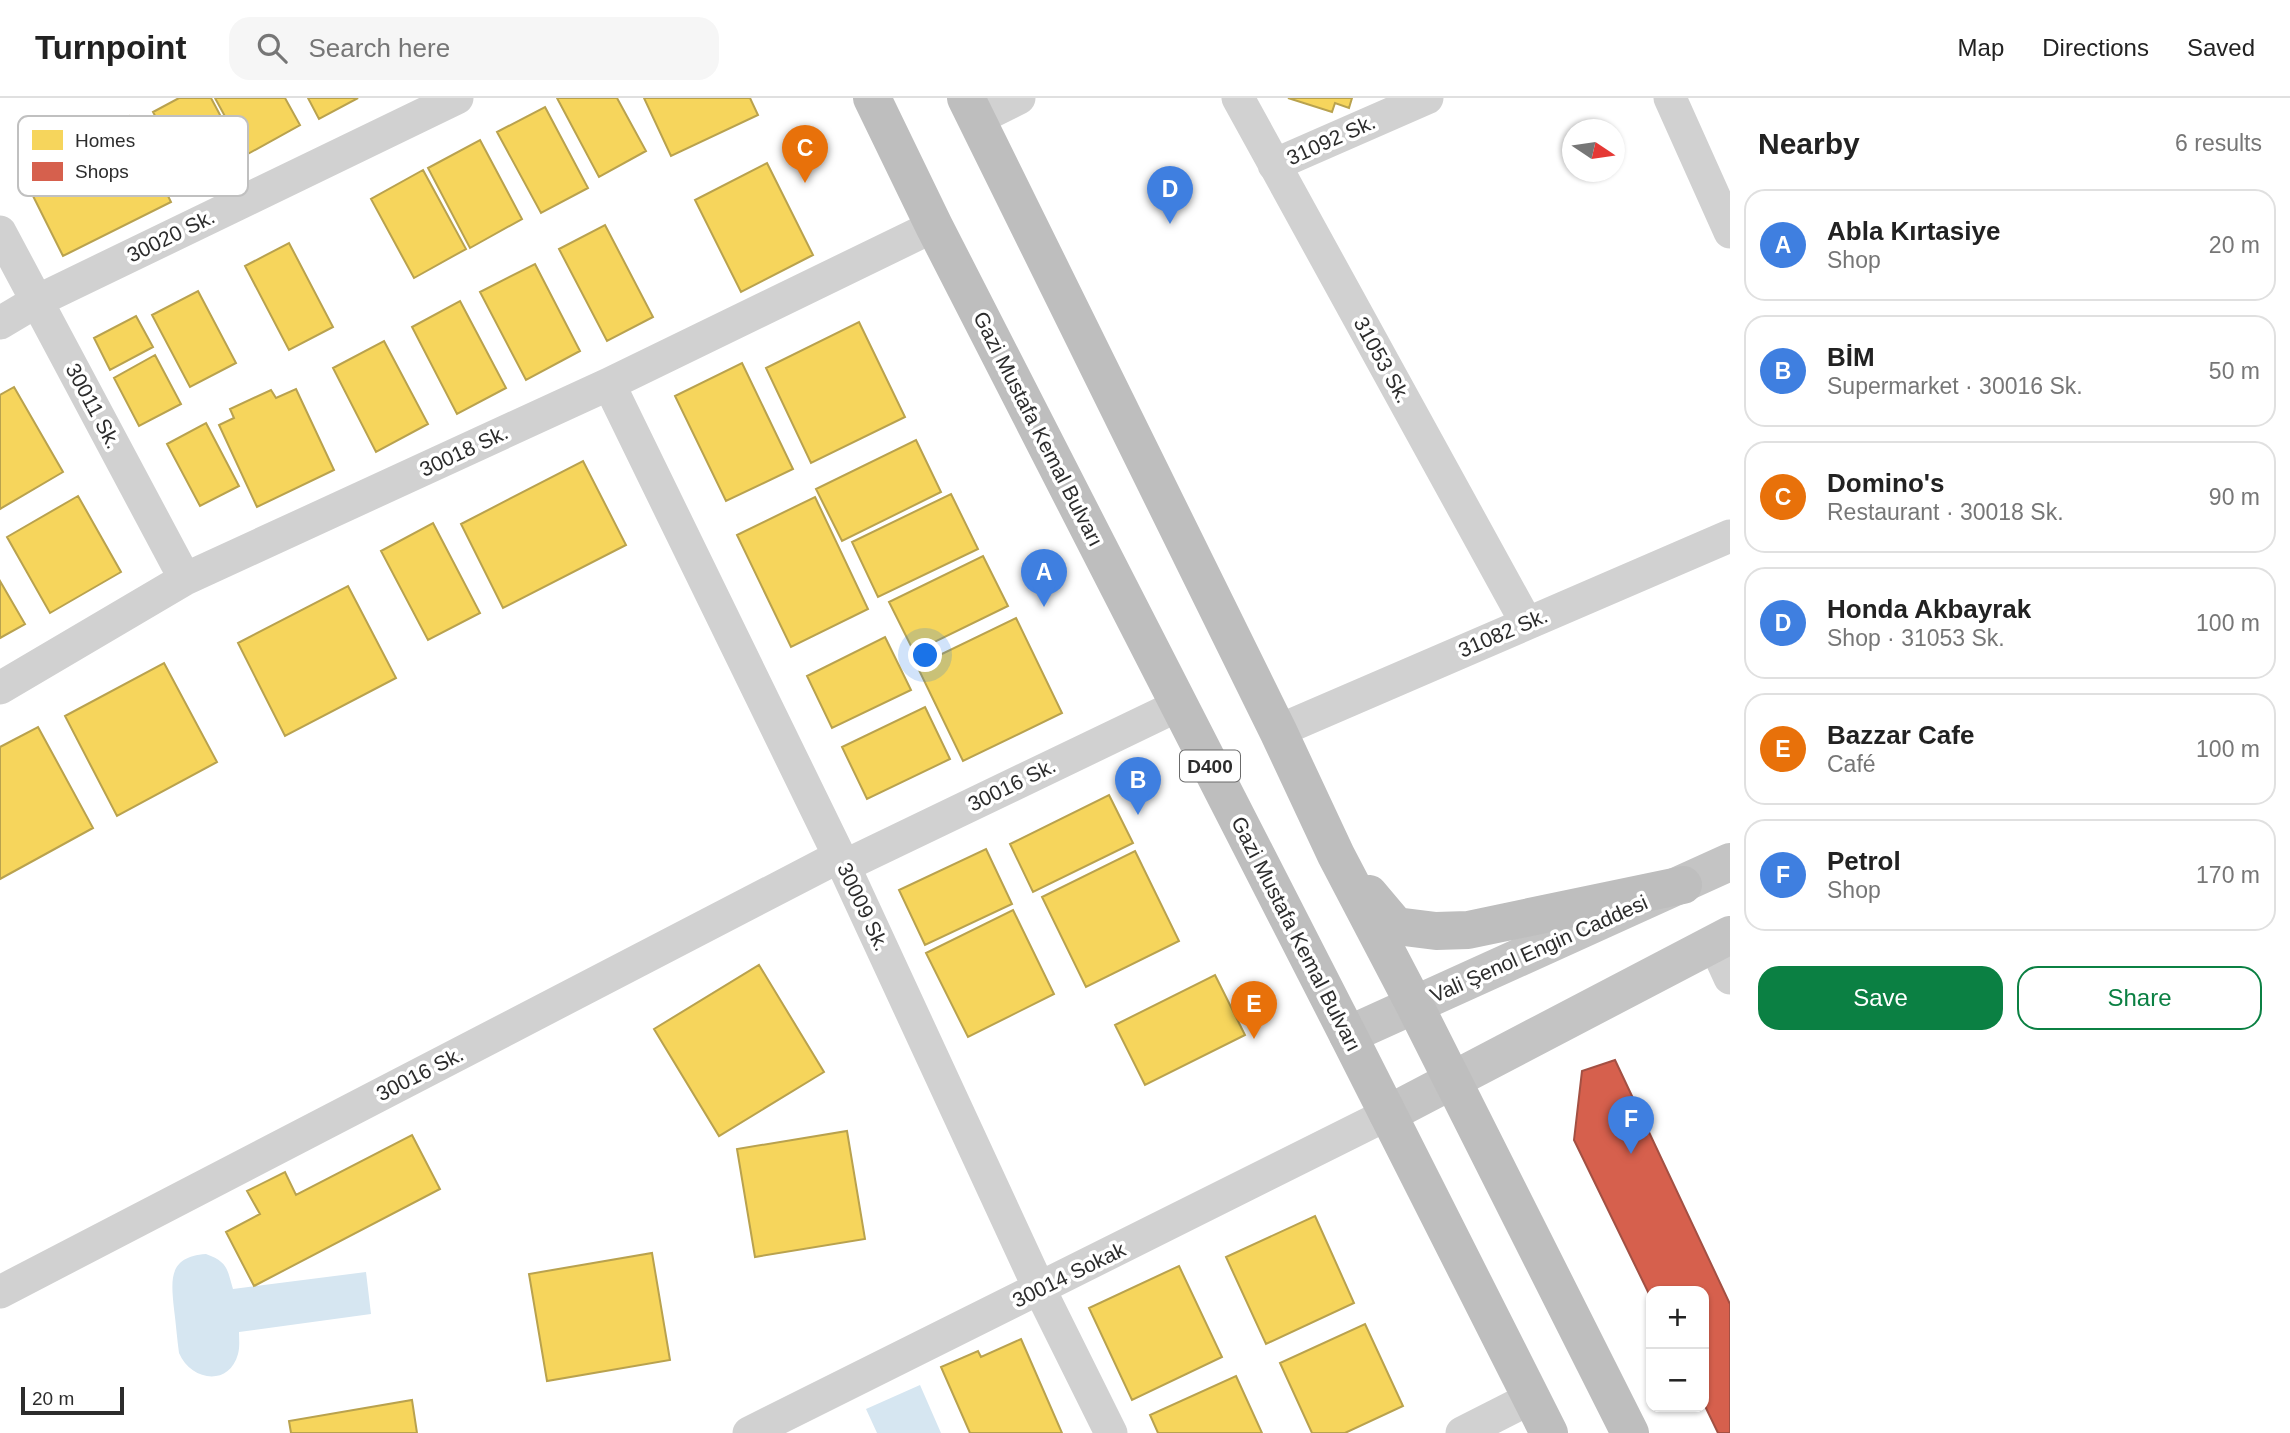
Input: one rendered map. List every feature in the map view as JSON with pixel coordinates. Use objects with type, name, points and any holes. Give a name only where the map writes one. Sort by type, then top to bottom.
[{"type":"highway","name":"Gazi Mustafa Kemal Bulvarı","points":[[872,98],[934,226],[1549,1433]]},
{"type":"highway","points":[[971,109],[1278,731],[1336,855],[1630,1433]]},
{"type":"highway","points":[[1336,855],[1396,926],[1436,931],[1468,930],[1682,885]]},
{"type":"main road","name":"Vali Şenol Engin Caddesi","points":[[1348,1035],[1730,862]]},
{"type":"main road","points":[[1388,1114],[1722,939]]},
{"type":"street","name":"30020 Sk.","points":[[0,323],[37,301],[457,98]]},
{"type":"street","points":[[971,109],[1018,98]]},
{"type":"street","name":"31053 Sk.","points":[[1238,98],[1527,622]]},
{"type":"street","name":"31092 Sk.","points":[[1274,165],[1427,98]]},
{"type":"street","points":[[1670,98],[1730,232]]},
{"type":"street","name":"30018 Sk.","points":[[0,688],[185,579],[608,384],[934,226]]},
{"type":"street","name":"30011 Sk.","points":[[0,232],[185,579]]},
{"type":"street","name":"30009 Sk.","points":[[608,384],[842,861],[1040,1290],[1111,1433]]},
{"type":"street","name":"31082 Sk.","points":[[1278,731],[1730,536]]},
{"type":"street","name":"30016 Sk.","points":[[0,1292],[842,861],[1179,705]]},
{"type":"street","points":[[1722,939],[1730,978]]},
{"type":"street","name":"30014 Sokak","points":[[749,1433],[1388,1114]]},
{"type":"street","points":[[1462,1433],[1531,1398]]},
{"type":"shaded area","points":[[206,1254],[223,1263],[233,1289],[366,1272],[371,1314],[239,1332],[239,1351],[227,1372],[219,1376],[201,1374],[192,1370],[179,1353],[173,1279],[178,1265],[194,1256]]},
{"type":"shaded area","points":[[920,1385],[941,1433],[877,1433],[866,1409]]},
{"type":"building: Homes","points":[[179,98],[211,98],[221,116],[155,116],[153,112]]},
{"type":"building: Homes","points":[[215,98],[285,98],[300,125],[248,154],[248,116],[225,116]]},
{"type":"building: Homes","points":[[308,98],[358,98],[319,119]]},
{"type":"building: Homes","points":[[557,98],[617,98],[646,151],[599,177]]},
{"type":"building: Homes","points":[[644,98],[750,98],[758,115],[671,156]]},
{"type":"building: Homes","points":[[1288,98],[1352,98],[1349,108],[1335,103],[1332,112]]},
{"type":"building: Homes","points":[[545,107],[588,188],[541,213],[497,132]]},
{"type":"building: Homes","points":[[480,140],[522,219],[470,248],[428,168]]},
{"type":"building: Homes","points":[[767,163],[813,255],[741,292],[695,200]]},
{"type":"building: Homes","points":[[423,170],[466,249],[414,278],[371,199]]},
{"type":"building: Homes","points":[[33,196],[168,196],[171,202],[63,256]]},
{"type":"building: Homes","points":[[605,225],[653,317],[607,341],[559,249]]},
{"type":"building: Homes","points":[[289,243],[333,327],[289,350],[245,266]]},
{"type":"building: Homes","points":[[535,264],[580,351],[526,380],[480,292]]},
{"type":"building: Homes","points":[[198,291],[236,363],[190,387],[152,315]]},
{"type":"building: Homes","points":[[460,301],[506,388],[457,414],[412,327]]},
{"type":"building: Homes","points":[[136,316],[153,347],[110,370],[94,338]]},
{"type":"building: Homes","points":[[859,322],[905,417],[811,463],[766,368]]},
{"type":"building: Homes","points":[[384,341],[428,424],[376,452],[333,368]]},
{"type":"building: Homes","points":[[155,355],[181,404],[139,426],[114,378]]},
{"type":"building: Homes","points":[[742,363],[793,469],[726,501],[675,396]]},
{"type":"building: Homes","points":[[14,387],[63,472],[0,509],[0,395]]},
{"type":"building: Homes","points":[[296,389],[334,470],[257,507],[219,425],[234,418],[230,409],[271,390],[276,398]]},
{"type":"building: Homes","points":[[206,423],[239,486],[200,506],[167,444]]},
{"type":"building: Homes","points":[[916,440],[941,492],[842,541],[816,489]]},
{"type":"building: Homes","points":[[583,461],[626,545],[503,608],[461,524]]},
{"type":"building: Homes","points":[[951,494],[978,549],[878,597],[852,542]]},
{"type":"building: Homes","points":[[78,496],[121,572],[50,613],[7,537]]},
{"type":"building: Homes","points":[[815,497],[868,609],[791,647],[737,535]]},
{"type":"building: Homes","points":[[433,523],[480,613],[428,640],[381,551]]},
{"type":"building: Homes","points":[[983,556],[1008,606],[914,652],[889,602]]},
{"type":"building: Homes","points":[[0,581],[25,624],[0,638]]},
{"type":"building: Homes","points":[[348,586],[396,678],[285,736],[238,643]]},
{"type":"building: Homes","points":[[1016,618],[1062,713],[963,761],[917,666]]},
{"type":"building: Homes","points":[[885,637],[911,690],[832,728],[807,676]]},
{"type":"building: Homes","points":[[164,663],[217,762],[117,816],[65,716]]},
{"type":"building: Homes","points":[[925,707],[950,759],[867,799],[842,747]]},
{"type":"building: Homes","points":[[38,727],[93,828],[0,879],[0,747]]},
{"type":"building: Homes","points":[[1109,795],[1133,843],[1033,892],[1010,844]]},
{"type":"building: Homes","points":[[986,849],[1012,904],[925,945],[899,890]]},
{"type":"building: Homes","points":[[1135,851],[1179,941],[1086,987],[1042,897]]},
{"type":"building: Homes","points":[[1013,910],[1054,994],[968,1037],[926,953]]},
{"type":"building: Homes","points":[[759,965],[824,1072],[719,1136],[654,1029]]},
{"type":"building: Homes","points":[[1215,975],[1245,1035],[1145,1085],[1115,1025]]},
{"type":"building: Homes","points":[[847,1131],[865,1239],[755,1257],[737,1149]]},
{"type":"building: Homes","points":[[412,1135],[440,1189],[254,1286],[226,1232],[260,1214],[247,1191],[285,1172],[296,1195]]},
{"type":"building: Homes","points":[[1315,1216],[1354,1303],[1266,1344],[1226,1257]]},
{"type":"building: Homes","points":[[652,1253],[670,1360],[547,1381],[529,1274]]},
{"type":"building: Homes","points":[[1179,1266],[1222,1357],[1132,1400],[1089,1308]]},
{"type":"building: Homes","points":[[1365,1324],[1403,1406],[1345,1433],[1312,1433],[1280,1363]]},
{"type":"building: Homes","points":[[1021,1339],[1062,1433],[970,1433],[941,1367],[978,1351],[981,1357]]},
{"type":"building: Homes","points":[[1236,1376],[1262,1433],[1158,1433],[1150,1415]]},
{"type":"building: Homes","points":[[412,1400],[417,1433],[291,1433],[289,1421]]},
{"type":"building: Shops","points":[[1615,1060],[1730,1304],[1730,1433],[1718,1433],[1708,1412],[1709,1286],[1646,1288],[1574,1140],[1582,1071]]},
{"type":"place","name":"Domino's","points":[[805,183]]},
{"type":"place","name":"Honda Akbayrak","points":[[1170,224]]},
{"type":"place","name":"Abla Kırtasiye","points":[[1044,607]]},
{"type":"place","name":"BİM","points":[[1138,815]]},
{"type":"place","name":"Bazzar Cafe","points":[[1254,1039]]},
{"type":"place","name":"Petrol","points":[[1631,1154]]}]
